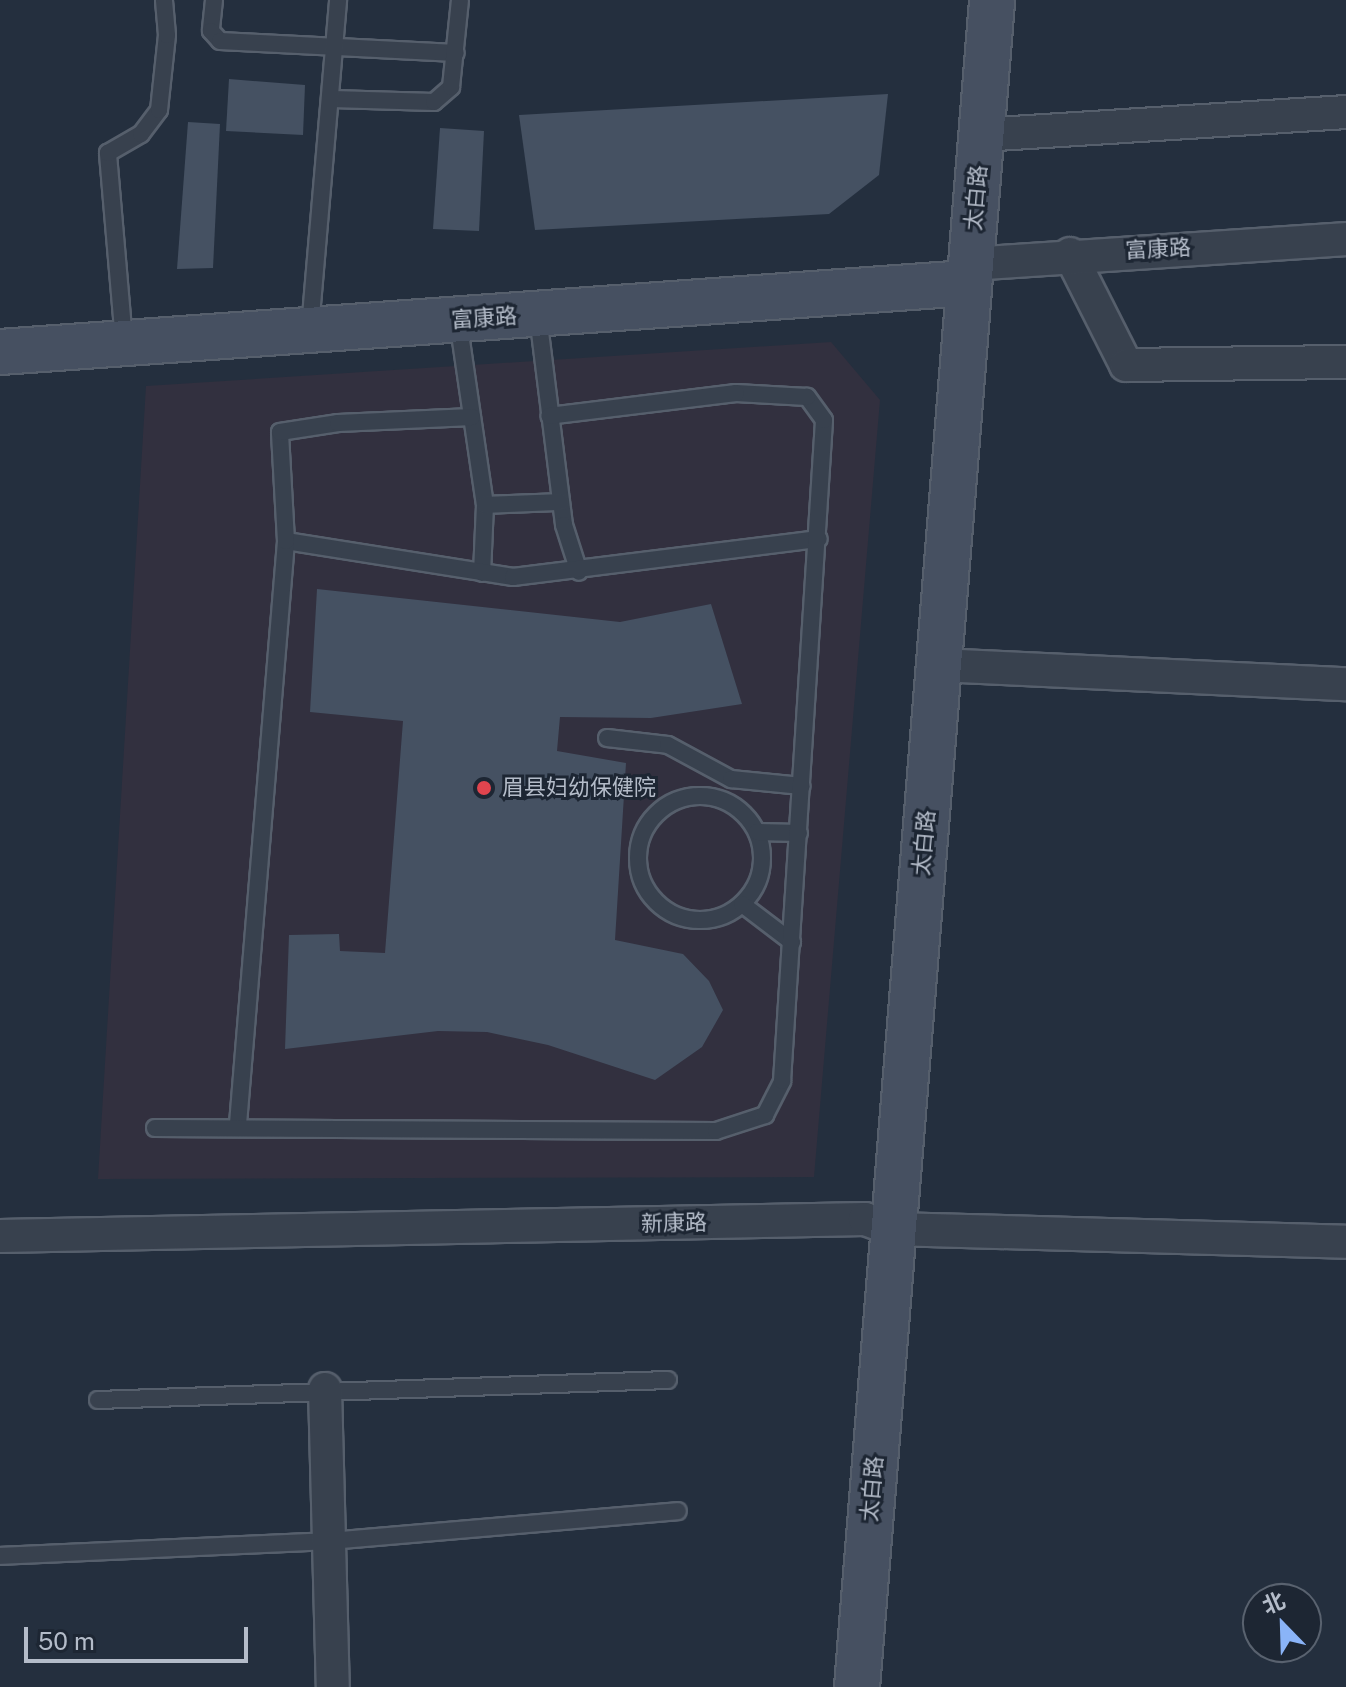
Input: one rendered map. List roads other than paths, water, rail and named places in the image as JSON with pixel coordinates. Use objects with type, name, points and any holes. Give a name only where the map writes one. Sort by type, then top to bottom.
[{"type":"main road","name":"太白路","points":[[857,1687],[992,0]]},
{"type":"main road","name":"富康路","points":[[0,352],[538,314],[969,274]]},
{"type":"street","points":[[981,135],[1346,112]]},
{"type":"street","name":"富康路","points":[[969,274],[1070,254],[1346,239]]},
{"type":"street","points":[[1070,254],[1126,365],[1346,362]]},
{"type":"street","points":[[939,665],[1346,684]]},
{"type":"street","name":"新康路","points":[[0,1236],[865,1219],[893,1229],[1346,1242]]},
{"type":"street","points":[[325,1389],[333,1687]]},
{"type":"lane","points":[[124,343],[108,153],[141,134],[159,110],[167,35],[164,0]]},
{"type":"lane","points":[[214,0],[211,31],[220,41],[456,53]]},
{"type":"lane","points":[[310,330],[338,0]]},
{"type":"lane","points":[[332,99],[434,102],[451,87],[460,0]]},
{"type":"lane","points":[[538,314],[561,502],[579,572]]},
{"type":"lane","points":[[458,320],[485,505],[482,573]]},
{"type":"lane","points":[[155,1128],[238,1124],[716,1131],[765,1115],[782,1081],[819,539],[824,420],[807,397],[736,393],[549,416]]},
{"type":"lane","points":[[238,1124],[286,541],[280,432],[338,423],[472,417]]},
{"type":"lane","points":[[485,505],[561,502]]},
{"type":"lane","points":[[286,541],[482,573],[579,572],[819,539]]},
{"type":"lane","points":[[607,738],[668,745],[731,779],[802,786]]},
{"type":"lane","points":[[691,796],[730,803],[757,832],[762,870],[742,904],[705,920],[664,909],[649,894],[638,854],[654,816],[691,796]]},
{"type":"lane","points":[[757,832],[799,833]]},
{"type":"lane","points":[[742,904],[792,942]]},
{"type":"lane","points":[[98,1400],[325,1389],[668,1380]]},
{"type":"lane","points":[[0,1556],[329,1541],[678,1511]]},
{"type":"place","name":"眉县妇幼保健院","points":[[484,788]]}]
